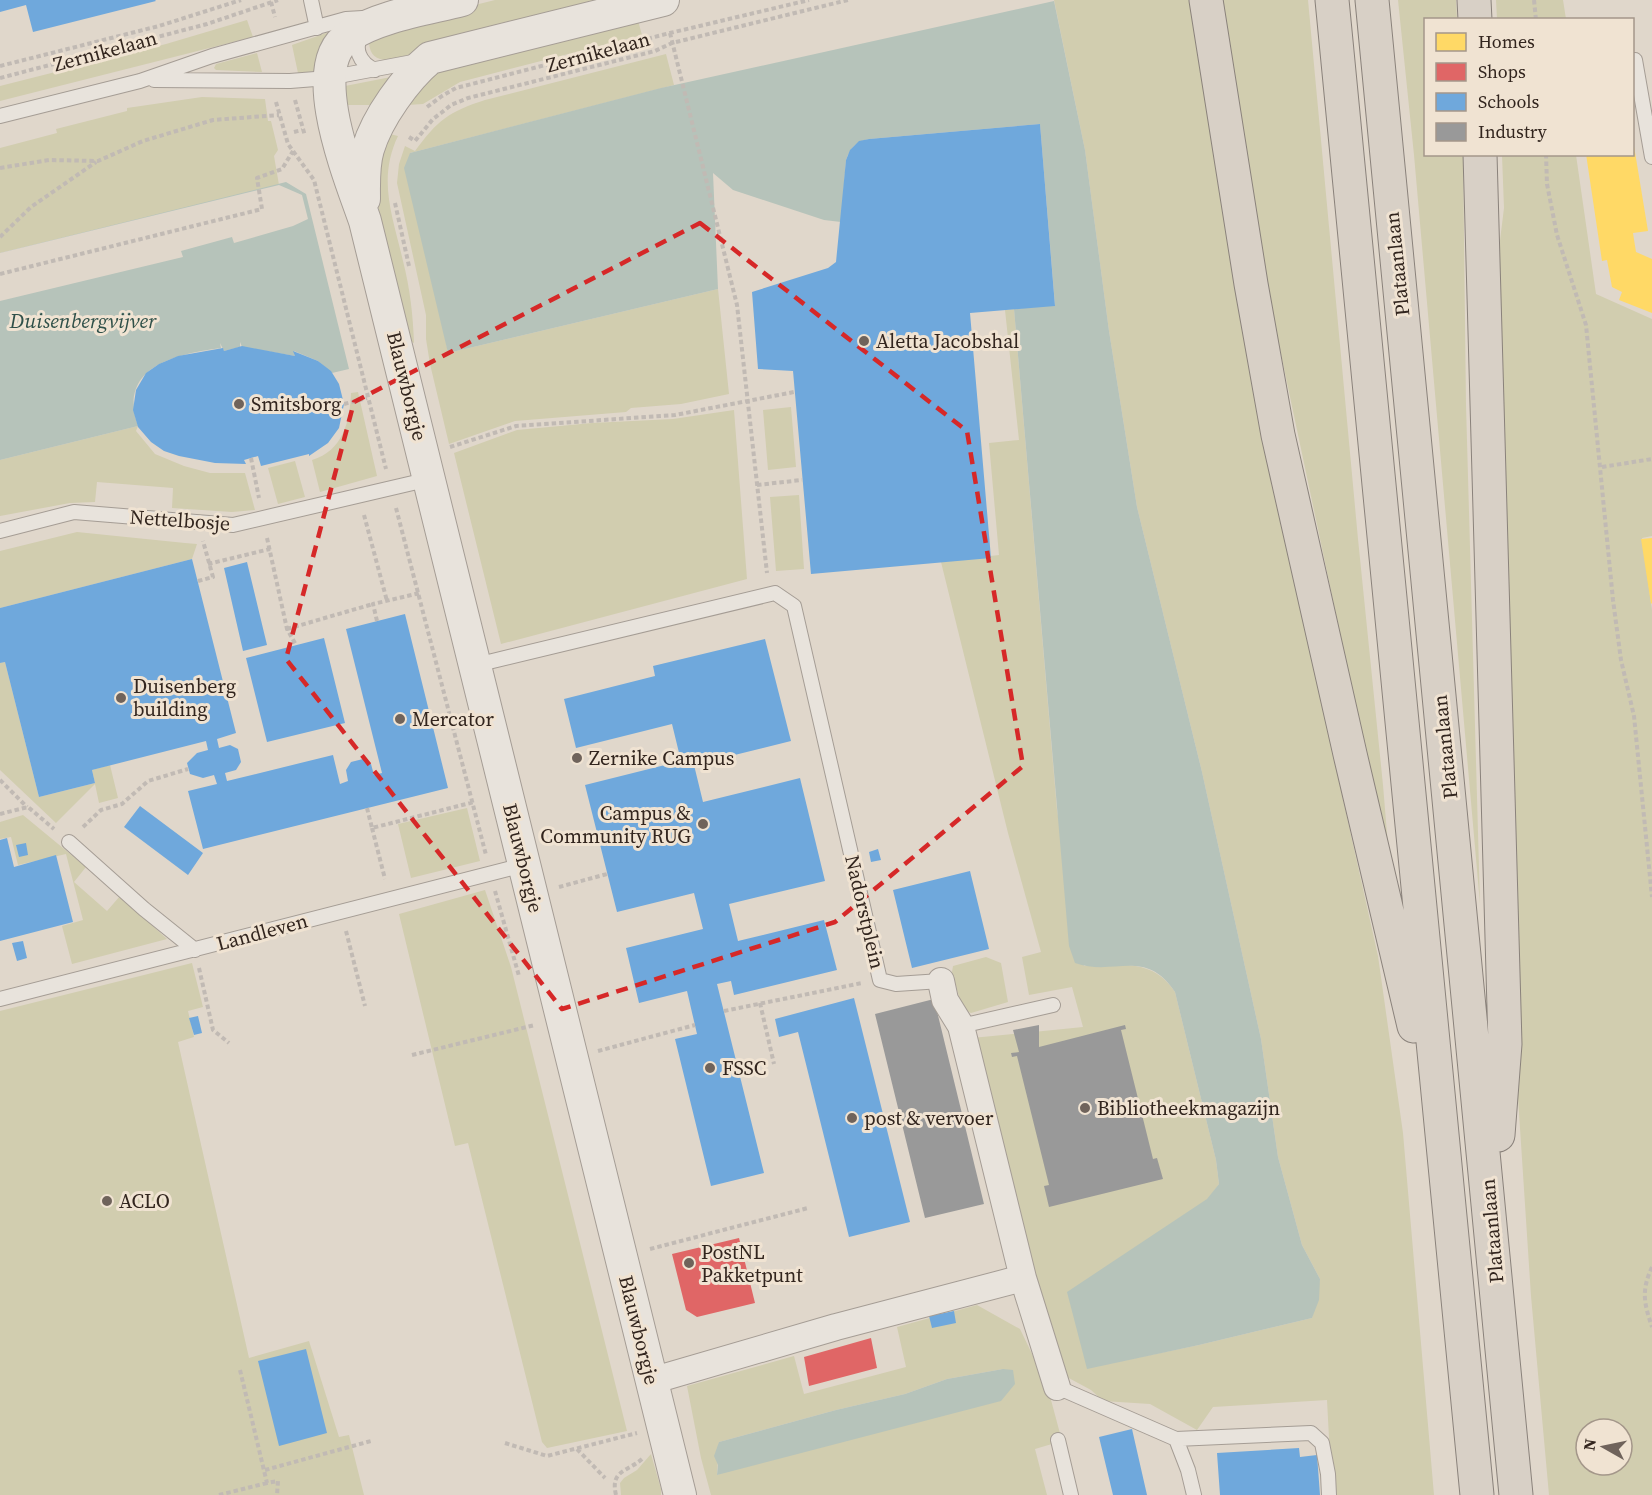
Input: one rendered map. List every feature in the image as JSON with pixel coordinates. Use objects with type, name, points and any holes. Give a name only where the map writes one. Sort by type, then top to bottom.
[{"type":"highway","points":[[1206,0],[1251,285],[1278,435],[1389,925],[1443,1142]]},
{"type":"highway","name":"Plataanlaan","points":[[1332,0],[1477,1495]]},
{"type":"highway","name":"Plataanlaan","points":[[1372,0],[1516,1495]]},
{"type":"highway","points":[[1474,0],[1475,18]]},
{"type":"highway","points":[[1480,156],[1505,1044],[1491,1226]]},
{"type":"street","name":"Zernikelaan","points":[[328,78],[334,54],[339,44],[347,37],[366,26],[462,0]]},
{"type":"street","name":"Zernikelaan","points":[[430,58],[663,0]]},
{"type":"street","name":"Blauwborgje","points":[[365,221],[365,169],[371,140],[411,75],[430,58]]},
{"type":"street","name":"Blauwborgje","points":[[328,78],[330,98],[344,160],[365,221],[430,479],[680,1495]]},
{"type":"street","name":"Nadorstplein","points":[[941,981],[945,1000],[961,1026],[1023,1278],[1057,1387]]},
{"type":"street","points":[[651,1381],[836,1327],[1023,1278]]},
{"type":"lane","points":[[311,0],[317,28]]},
{"type":"lane","name":"Zernikelaan","points":[[0,116],[140,81],[212,56],[346,19],[409,14]]},
{"type":"lane","points":[[366,26],[359,38],[358,52],[362,61],[375,70]]},
{"type":"lane","name":"Zernikelaan","points":[[140,81],[212,79],[272,81],[328,78],[430,58]]},
{"type":"lane","points":[[1635,60],[1652,154]]},
{"type":"lane","name":"Nettelbosje","points":[[0,531],[74,512],[233,525],[391,490],[430,479]]},
{"type":"lane","points":[[476,665],[775,593]]},
{"type":"lane","name":"Nadorstplein","points":[[775,593],[794,606],[880,980],[896,984],[941,981]]},
{"type":"lane","points":[[69,842],[144,909],[195,950]]},
{"type":"lane","name":"Landleven","points":[[0,999],[524,865]]},
{"type":"lane","points":[[961,1026],[1053,1005]]},
{"type":"lane","points":[[1057,1387],[1176,1439],[1311,1433],[1322,1443],[1328,1474],[1329,1495]]},
{"type":"lane","points":[[1176,1439],[1188,1470],[1194,1495]]},
{"type":"lane","points":[[1058,1440],[1071,1495]]},
{"type":"path","points":[[0,66],[159,26],[241,0]]},
{"type":"path","name":"Zernikelaan","points":[[0,78],[207,24],[278,0]]},
{"type":"path","name":"Zernikelaan","points":[[423,111],[456,88],[809,0]]},
{"type":"path","points":[[410,137],[415,141],[441,112],[468,98],[655,51],[672,43],[848,0]]},
{"type":"path","points":[[1534,0],[1536,18]]},
{"type":"path","points":[[670,33],[737,305],[767,573],[775,593]]},
{"type":"path","points":[[275,95],[288,144],[314,180],[367,398],[420,593],[520,982]]},
{"type":"path","points":[[0,237],[31,207],[98,161],[143,141],[213,120],[279,115]]},
{"type":"path","points":[[0,274],[262,209],[257,178],[282,169],[293,151]]},
{"type":"path","points":[[1546,156],[1552,213],[1562,252],[1587,325],[1613,600],[1621,660],[1634,716],[1652,897]]},
{"type":"path","points":[[0,168],[49,160],[98,161]]},
{"type":"path","points":[[449,447],[516,426],[675,415],[794,392]]},
{"type":"path","points":[[344,404],[367,398]]},
{"type":"path","points":[[251,458],[287,629],[297,645]]},
{"type":"path","points":[[1602,467],[1652,459]]},
{"type":"path","points":[[757,485],[802,480]]},
{"type":"path","points":[[359,497],[387,601]]},
{"type":"path","points":[[198,581],[213,577],[202,544],[205,522]]},
{"type":"path","points":[[208,564],[270,549]]},
{"type":"path","points":[[287,629],[420,593]]},
{"type":"path","points":[[373,604],[377,621]]},
{"type":"path","points":[[0,780],[69,842],[101,810],[122,804],[148,781],[188,769]]},
{"type":"path","points":[[372,828],[484,799]]},
{"type":"path","points":[[0,814],[28,807]]},
{"type":"path","points":[[367,808],[390,899]]},
{"type":"path","points":[[554,888],[607,874]]},
{"type":"path","points":[[341,912],[365,1006]]},
{"type":"path","points":[[195,950],[213,1030],[229,1043]]},
{"type":"path","points":[[724,1011],[880,980]]},
{"type":"path","points":[[760,1003],[774,1064]]},
{"type":"path","points":[[529,1015],[535,1037]]},
{"type":"path","points":[[594,1052],[695,1025]]},
{"type":"path","points":[[412,1055],[532,1026]]},
{"type":"path","points":[[643,1251],[808,1209]]},
{"type":"path","points":[[1652,1267],[1646,1282],[1644,1302],[1652,1327]]},
{"type":"path","points":[[240,1370],[267,1483]]},
{"type":"path","points":[[632,1423],[635,1434]]},
{"type":"path","points":[[505,1443],[547,1456],[644,1432]]},
{"type":"path","points":[[265,1470],[371,1441]]},
{"type":"path","points":[[577,1449],[605,1478]]},
{"type":"path","points":[[219,1495],[278,1481],[277,1495]]},
{"type":"highlighted area","points":[[700,223],[967,431],[1023,766],[835,922],[562,1009],[286,659],[354,402]]},
{"type":"shaded area","points":[[495,0],[632,0],[388,60],[377,58],[372,54],[369,43],[383,28]]},
{"type":"shaded area","points":[[1054,0],[1194,0],[1296,589],[1378,956],[1403,1133],[1434,1495],[1332,1495],[1327,1400],[1213,1407],[1197,1430],[1150,1404],[1103,1401],[1091,1390],[1065,1376],[1035,1280],[972,1038],[1083,1027],[1072,987],[1029,995],[1022,957],[1041,952],[1008,833],[941,562],[999,555],[989,443],[1019,440],[1005,310],[1014,309],[1057,810],[1084,966],[1123,965],[1146,969],[1157,973],[1175,992],[1216,1160],[1219,1184],[1087,1368],[1199,1345],[1312,1318],[1320,1279],[1302,1245],[1278,1157],[1261,1039],[1202,772],[1137,507],[1109,331],[1085,150]]},
{"type":"shaded area","points":[[1217,0],[1308,0],[1392,894],[1345,657],[1256,236]]},
{"type":"shaded area","points":[[1398,0],[1456,0],[1457,18],[1424,18],[1424,156],[1463,156],[1466,405],[1480,904],[1414,155]]},
{"type":"shaded area","points":[[1496,0],[1563,0],[1566,18],[1497,18]]},
{"type":"shaded area","points":[[637,17],[642,35],[460,82],[423,104],[407,105],[440,68]]},
{"type":"shaded area","points":[[247,20],[253,37],[0,101],[0,86],[166,44]]},
{"type":"shaded area","points":[[329,32],[334,36],[318,71],[298,73],[292,45]]},
{"type":"shaded area","points":[[257,53],[262,72],[216,70],[214,68],[216,64]]},
{"type":"shaded area","points":[[666,54],[674,85],[410,153],[448,353],[718,289],[729,394],[681,404],[631,408],[626,412],[515,421],[449,444],[430,364],[426,339],[426,315],[397,183],[399,164],[405,146],[415,151],[445,118],[472,104]]},
{"type":"shaded area","points":[[391,77],[379,105],[345,105],[345,86]]},
{"type":"shaded area","points":[[202,97],[265,99],[268,121],[271,121],[278,150],[274,156],[279,185],[0,253],[0,148],[57,133],[56,129],[127,111],[127,108]]},
{"type":"shaded area","points":[[386,133],[398,136],[389,168],[389,198],[409,292],[414,343],[375,193]]},
{"type":"shaded area","points":[[1502,156],[1576,156],[1596,294],[1652,319],[1652,536],[1642,538],[1652,610],[1652,1495],[1549,1495],[1531,1296],[1515,1052],[1495,281],[1504,208]]},
{"type":"shaded area","points":[[358,392],[377,476],[320,492],[312,460],[323,456],[338,442],[349,414],[351,393]]},
{"type":"shaded area","points":[[791,407],[796,467],[768,470],[763,410]]},
{"type":"shaded area","points":[[734,410],[747,579],[501,644],[454,453],[517,430],[673,419]]},
{"type":"shaded area","points":[[138,426],[136,431],[155,454],[184,466],[210,473],[245,473],[255,510],[232,512],[172,508],[173,488],[97,482],[95,502],[70,503],[0,516],[0,460]]},
{"type":"shaded area","points":[[295,461],[305,497],[278,504],[268,468]]},
{"type":"shaded area","points":[[799,495],[804,569],[776,571],[770,497]]},
{"type":"shaded area","points":[[77,532],[197,544],[192,559],[0,608],[0,551]]},
{"type":"shaded area","points":[[5,662],[39,797],[95,783],[92,770],[110,765],[118,798],[99,803],[95,784],[56,823],[0,770],[0,663]]},
{"type":"shaded area","points":[[467,808],[480,861],[411,878],[398,824]]},
{"type":"shaded area","points":[[23,815],[86,867],[74,882],[107,911],[120,896],[167,939],[72,964],[62,926],[83,920],[66,854],[18,865],[11,837],[0,839],[0,822]]},
{"type":"shaded area","points":[[485,890],[511,967],[627,1431],[547,1448],[542,1442],[468,1143],[455,1146],[399,914]]},
{"type":"shaded area","points":[[986,957],[1001,963],[1008,1002],[971,1013],[962,1007],[952,972],[953,966]]},
{"type":"shaded area","name":"ACLO","points":[[192,963],[203,1007],[188,1011],[194,1037],[178,1042],[249,1358],[309,1341],[339,1437],[349,1435],[364,1495],[0,1495],[0,1011]]},
{"type":"shaded area","points":[[977,1305],[1020,1329],[1047,1385],[1062,1441],[1035,1449],[1047,1495],[711,1495],[701,1458],[687,1386],[794,1356],[804,1394],[906,1367],[897,1327]],"holes":[[[1003,1369],[717,1475],[719,1442],[905,1394],[947,1379]]]},
{"type":"shaded area","points":[[651,1454],[661,1495],[621,1495],[620,1483],[637,1470]]},
{"type":"water","points":[[1054,1],[1085,150],[1109,331],[1137,507],[1202,772],[1261,1039],[1278,1157],[1302,1245],[1320,1279],[1319,1300],[1312,1318],[1087,1369],[1067,1292],[1207,1199],[1219,1184],[1216,1160],[1175,992],[1164,978],[1152,970],[1140,967],[1103,967],[1075,963],[1069,946],[1014,309],[1055,305],[1040,124],[861,141],[852,149],[846,160],[841,222],[824,220],[733,190],[713,173],[718,289],[448,353],[404,168],[410,153],[661,88]]},
{"type":"water","name":"Duisenbergvijver","points":[[286,182],[306,194],[349,369],[332,373],[318,361],[294,351],[295,356],[242,347],[240,342],[240,347],[224,351],[220,343],[221,348],[170,359],[143,377],[136,389],[134,406],[138,426],[0,460],[0,253]]},
{"type":"water","points":[[1003,1369],[1013,1370],[1015,1384],[1001,1401],[717,1475],[718,1465],[714,1456],[719,1442],[905,1394],[947,1379]]},
{"type":"pier","points":[[279,185],[302,195],[308,219],[293,226],[234,243],[232,237],[181,251],[183,257],[0,301],[0,253]]},
{"type":"building: Homes","points":[[1634,146],[1648,231],[1633,233],[1636,252],[1652,259],[1652,313],[1619,300],[1622,292],[1612,287],[1607,260],[1602,261],[1586,156],[1634,156]]},
{"type":"building: Homes","points":[[1652,538],[1652,603],[1651,604],[1641,539]]},
{"type":"building: Shops","points":[[739,1238],[755,1303],[697,1317],[686,1310],[672,1254]]},
{"type":"building: Shops","points":[[871,1338],[877,1368],[809,1386],[804,1357]]},
{"type":"building: Schools","points":[[0,0],[156,1],[33,32],[26,5],[0,12]]},
{"type":"building: Schools","name":"Aletta Jacobshal","points":[[1040,124],[1055,306],[970,313],[991,558],[811,574],[793,371],[758,369],[752,292],[828,268],[836,262],[846,160],[850,150],[859,141]]},
{"type":"building: Schools","name":"Smitsborg","points":[[242,346],[295,356],[293,351],[318,361],[331,371],[339,384],[344,404],[339,428],[328,443],[309,456],[309,454],[261,466],[258,456],[244,460],[246,464],[215,463],[179,456],[164,451],[151,442],[138,427],[133,410],[136,390],[146,373],[159,364],[178,356],[223,348],[224,351]]},
{"type":"building: Schools","name":"Duisenberg building","points":[[192,559],[236,733],[217,739],[219,748],[230,745],[238,749],[241,762],[236,770],[225,773],[227,781],[333,755],[340,784],[348,781],[346,770],[351,762],[363,759],[371,764],[374,775],[382,773],[346,629],[405,614],[448,788],[203,849],[188,791],[217,784],[214,775],[203,778],[190,774],[187,763],[197,753],[208,750],[206,741],[92,770],[95,783],[39,797],[5,662],[0,663],[0,608]]},
{"type":"building: Schools","points":[[247,562],[267,645],[243,651],[224,568]]},
{"type":"building: Schools","points":[[324,638],[345,723],[267,742],[246,658]]},
{"type":"building: Schools","name":"Campus & Community RUG","points":[[765,639],[791,741],[694,765],[703,802],[800,778],[825,881],[729,904],[738,941],[824,920],[837,970],[734,995],[731,981],[717,984],[764,1173],[711,1186],[675,1039],[697,1034],[687,991],[639,1003],[626,948],[703,929],[694,893],[617,912],[585,785],[681,761],[672,724],[576,748],[564,699],[655,676],[653,666]]},
{"type":"building: Schools","points":[[140,806],[203,853],[188,875],[124,827]]},
{"type":"building: Schools","points":[[7,838],[14,867],[56,855],[73,922],[0,941],[0,840]]},
{"type":"building: Schools","points":[[26,843],[28,855],[19,857],[16,845]]},
{"type":"building: Schools","points":[[878,849],[881,860],[871,862],[869,852]]},
{"type":"building: Schools","points":[[970,871],[989,949],[912,968],[893,890]]},
{"type":"building: Schools","points":[[23,941],[27,958],[17,961],[12,943]]},
{"type":"building: Schools","name":"post & vervoer","points":[[854,998],[910,1222],[849,1237],[798,1032],[779,1037],[775,1019]]},
{"type":"building: Schools","points":[[198,1016],[202,1033],[194,1035],[189,1018]]},
{"type":"building: Schools","points":[[954,1311],[956,1323],[932,1328],[929,1316]]},
{"type":"building: Schools","points":[[306,1349],[327,1433],[279,1446],[258,1361]]},
{"type":"building: Schools","points":[[1132,1429],[1147,1495],[1113,1495],[1099,1437]]},
{"type":"building: Schools","points":[[1299,1448],[1300,1457],[1317,1455],[1320,1495],[1220,1495],[1217,1453]]},
{"type":"building: Industry","points":[[934,999],[984,1204],[925,1218],[875,1014]]},
{"type":"building: Industry","name":"Bibliotheekmagazijn","points":[[1039,1025],[1039,1047],[1125,1025],[1126,1029],[1121,1030],[1153,1159],[1157,1158],[1163,1179],[1049,1207],[1044,1186],[1049,1185],[1017,1056],[1012,1057],[1011,1053],[1019,1052],[1013,1030]]},
{"type":"place","name":"Aletta Jacobshal","points":[[864,341]]},
{"type":"place","name":"Smitsborg","points":[[239,404]]},
{"type":"place","name":"Duisenberg building","points":[[121,698]]},
{"type":"place","name":"Mercator","points":[[400,719]]},
{"type":"place","name":"Zernike Campus","points":[[577,758]]},
{"type":"place","name":"Campus & Community RUG","points":[[703,824]]},
{"type":"place","name":"FSSC","points":[[710,1068]]},
{"type":"place","name":"Bibliotheekmagazijn","points":[[1085,1108]]},
{"type":"place","name":"post & vervoer","points":[[852,1118]]},
{"type":"place","name":"ACLO","points":[[107,1201]]},
{"type":"place","name":"PostNL Pakketpunt","points":[[689,1263]]}]
